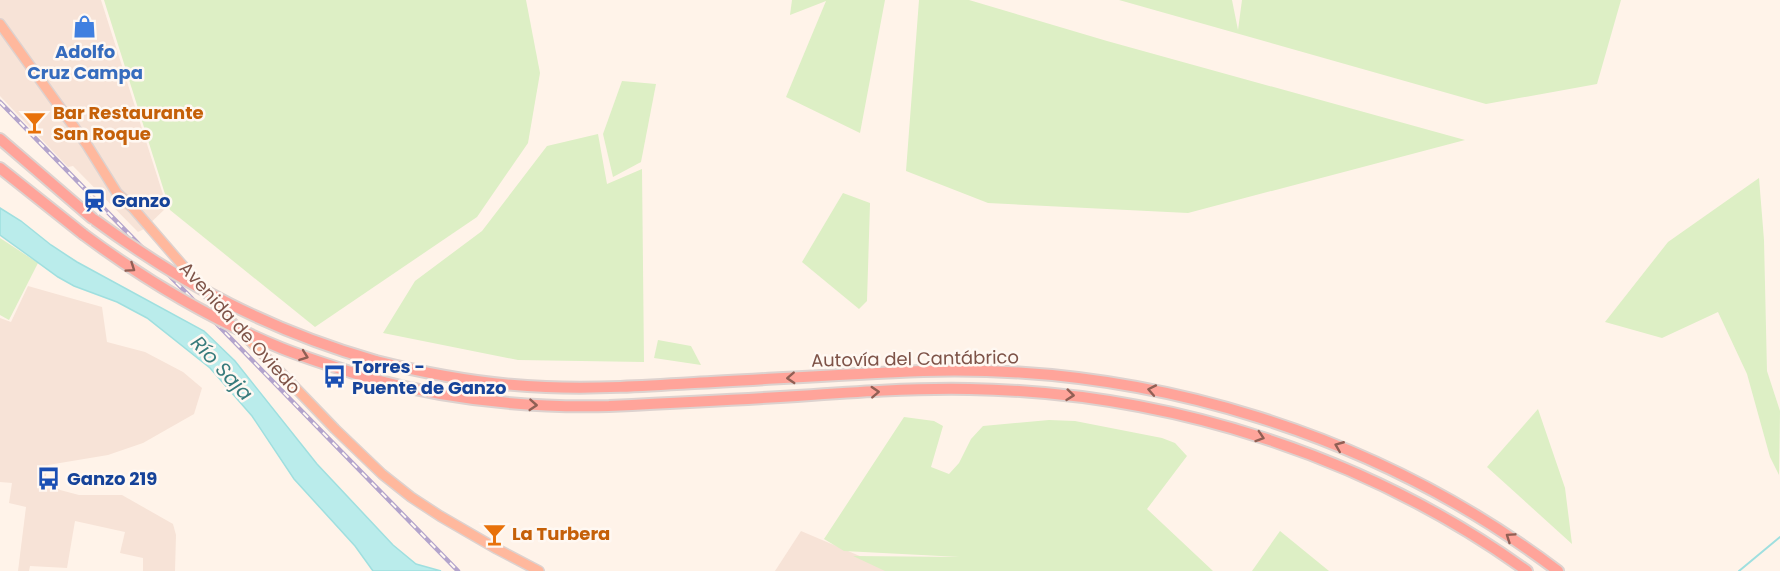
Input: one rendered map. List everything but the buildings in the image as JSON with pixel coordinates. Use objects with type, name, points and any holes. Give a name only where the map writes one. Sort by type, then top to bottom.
[{"type":"highway","name":"Avenida de Oviedo","points":[[0,24],[87,145],[121,198],[133,208],[228,318],[335,429],[384,476],[411,497],[539,571]]},
{"type":"highway","points":[[0,138],[93,219]]},
{"type":"highway","points":[[0,146],[93,219]]},
{"type":"highway","points":[[0,168],[83,234]]},
{"type":"highway","points":[[0,175],[83,234]]},
{"type":"highway","name":"Autovía del Cantábrico","points":[[93,219],[161,266],[226,304],[262,321],[376,362],[462,379],[546,387],[623,387],[961,370],[1051,375],[1174,394],[1286,426],[1376,462],[1449,499],[1503,532],[1558,571]]},
{"type":"highway","name":"Autovía del Cantábrico","points":[[83,234],[149,280],[222,321],[283,349],[372,379],[457,397],[560,406],[609,406],[959,389],[1052,393],[1126,404],[1171,412],[1233,428],[1331,463],[1438,514],[1527,571]]},
{"type":"shaded area","points":[[0,0],[101,0],[167,207],[144,229],[138,232],[73,166],[68,167],[0,96]]},
{"type":"shaded area","points":[[28,286],[102,307],[107,342],[145,352],[183,372],[202,388],[194,414],[143,443],[108,455],[48,465],[45,480],[60,490],[79,495],[122,495],[173,524],[176,535],[175,571],[143,571],[143,558],[120,553],[125,532],[75,521],[67,568],[30,566],[29,571],[18,571],[26,507],[9,503],[12,483],[0,482],[0,318],[11,322]]},
{"type":"shaded area","points":[[801,531],[895,571],[775,571]]},
{"type":"green space","points":[[104,0],[526,0],[540,73],[528,143],[477,217],[315,327],[170,210]]},
{"type":"green space","points":[[792,0],[885,0],[860,133],[786,97],[826,1],[790,15]]},
{"type":"green space","points":[[919,0],[969,0],[1107,41],[1465,140],[1188,213],[988,203],[906,171]]},
{"type":"green space","points":[[1119,0],[1232,0],[1238,30],[1242,0],[1621,0],[1597,84],[1486,104]]},
{"type":"green space","points":[[622,81],[656,84],[641,162],[613,177],[603,134]]},
{"type":"green space","points":[[598,134],[607,184],[642,169],[644,362],[518,360],[383,333],[415,281],[482,231],[547,146]]},
{"type":"green space","points":[[1759,178],[1764,240],[1767,371],[1780,411],[1779,475],[1770,457],[1747,374],[1718,312],[1662,338],[1605,322],[1668,242]]},
{"type":"green space","points":[[843,193],[870,203],[867,301],[859,309],[802,262]]},
{"type":"green space","points":[[0,238],[38,263],[9,320],[0,315]]},
{"type":"green space","points":[[658,340],[691,346],[701,365],[654,358]]},
{"type":"green space","points":[[1538,409],[1565,488],[1572,544],[1487,467]]},
{"type":"green space","points":[[904,417],[934,421],[943,426],[931,467],[949,474],[959,463],[971,439],[983,426],[1049,420],[1075,421],[1162,438],[1175,443],[1187,456],[1147,509],[1213,571],[885,571],[853,556],[960,557],[844,551],[824,539]]},
{"type":"green space","points":[[1280,531],[1329,571],[1252,571]]},
{"type":"water","name":"Río Saja","points":[[0,208],[77,262],[204,331],[235,361],[317,464],[393,545],[416,564],[441,571],[373,571],[355,546],[294,479],[252,416],[210,368],[147,318],[117,302],[74,286],[58,277],[0,235]]},
{"type":"waterway","points":[[1739,571],[1780,537]]},
{"type":"railway","points":[[0,102],[458,571]]},
{"type":"place","name":"Adolfo Cruz Campa","points":[[85,26]]},
{"type":"place","name":"Bar Restaurante San Roque","points":[[35,123]]},
{"type":"place","name":"Ganzo","points":[[94,201]]},
{"type":"place","name":"Torres - Puente de Ganzo","points":[[334,377]]},
{"type":"place","name":"Ganzo 219","points":[[49,479]]},
{"type":"place","name":"La Turbera","points":[[494,534]]}]
